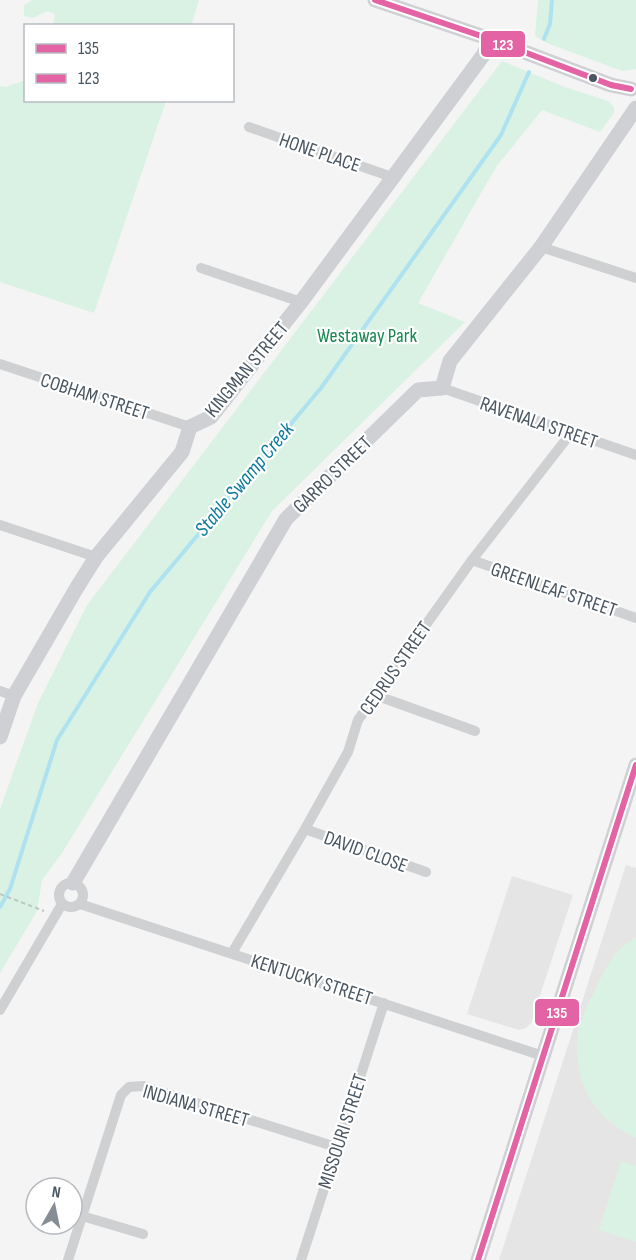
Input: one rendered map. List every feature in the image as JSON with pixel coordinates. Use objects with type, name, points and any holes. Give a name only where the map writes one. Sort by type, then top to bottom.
[{"type":"street","points":[[375,0],[490,39],[611,85],[634,86],[630,99],[636,107],[542,247],[450,361],[442,388]]},
{"type":"street","name":"KINGMAN STREET","points":[[0,736],[7,693],[96,557],[182,452],[190,427],[211,417],[301,302],[484,54],[490,39]]},
{"type":"street","name":"HONE PLACE","points":[[249,127],[392,177]]},
{"type":"street","points":[[542,247],[636,278]]},
{"type":"street","points":[[201,268],[301,302]]},
{"type":"street","name":"COBHAM STREET","points":[[0,364],[190,427]]},
{"type":"street","name":"RAVENALA STREET","points":[[442,388],[636,455]]},
{"type":"street","name":"GARRO STREET","points":[[73,883],[286,519],[418,390],[442,388]]},
{"type":"street","name":"CEDRUS STREET","points":[[232,953],[348,752],[358,720],[472,560],[571,433]]},
{"type":"street","points":[[0,525],[96,557]]},
{"type":"street","name":"GREENLEAF STREET","points":[[472,560],[636,618]]},
{"type":"street","points":[[375,694],[475,731]]},
{"type":"street","points":[[478,1260],[636,765]]},
{"type":"street","name":"DAVID CLOSE","points":[[305,829],[426,872]]},
{"type":"street","points":[[73,883],[81,888],[83,893],[80,904],[71,908],[62,904],[58,897],[65,884],[73,883]]},
{"type":"street","points":[[0,1010],[62,904]]},
{"type":"street","name":"KENTUCKY STREET","points":[[80,904],[543,1056]]},
{"type":"street","name":"MISSOURI STREET","points":[[301,1260],[384,1003]]},
{"type":"street","name":"INDIANA STREET","points":[[84,1210],[121,1095],[129,1087],[143,1086],[336,1147]]},
{"type":"street","points":[[84,1217],[143,1234]]},
{"type":"street","name":"INDIANA STREET","points":[[68,1260],[76,1236]]},
{"type":"path","points":[[0,894],[32,906]]},
{"type":"shaded area","points":[[626,865],[636,868],[636,1260],[499,1260]]},
{"type":"shaded area","points":[[512,876],[573,895],[531,1023],[519,1030],[467,1014]]},
{"type":"green space","points":[[32,0],[199,0],[192,24],[53,24],[55,14],[47,11],[33,18],[24,16],[24,5]]},
{"type":"green space","points":[[538,0],[636,0],[636,69],[622,71],[547,43],[535,36]]},
{"type":"green space","name":"Westaway Park","points":[[502,61],[562,86],[608,101],[614,107],[614,113],[600,132],[542,110],[496,167],[418,303],[465,322],[272,511],[62,853],[42,880],[37,911],[0,973],[0,809],[38,703],[87,605]]},
{"type":"green space","points":[[24,80],[24,102],[166,102],[94,313],[0,282],[0,86],[6,87]]},
{"type":"green space","points":[[636,937],[636,1138],[621,1130],[597,1109],[582,1082],[577,1050],[581,1022],[603,974],[621,948]]},
{"type":"green space","points":[[621,1161],[636,1166],[636,1242],[599,1230]]},
{"type":"waterway","name":"Stable Swamp Creek","points":[[544,39],[550,24],[552,0]]},
{"type":"waterway","name":"Stable Swamp Creek","points":[[0,907],[10,889],[57,740],[150,592],[321,388],[501,135],[529,72]]},
{"type":"transit line","name":"123","points":[[375,0],[490,39],[611,85],[631,89]]},
{"type":"transit line","name":"135","points":[[478,1260],[636,765]]}]
